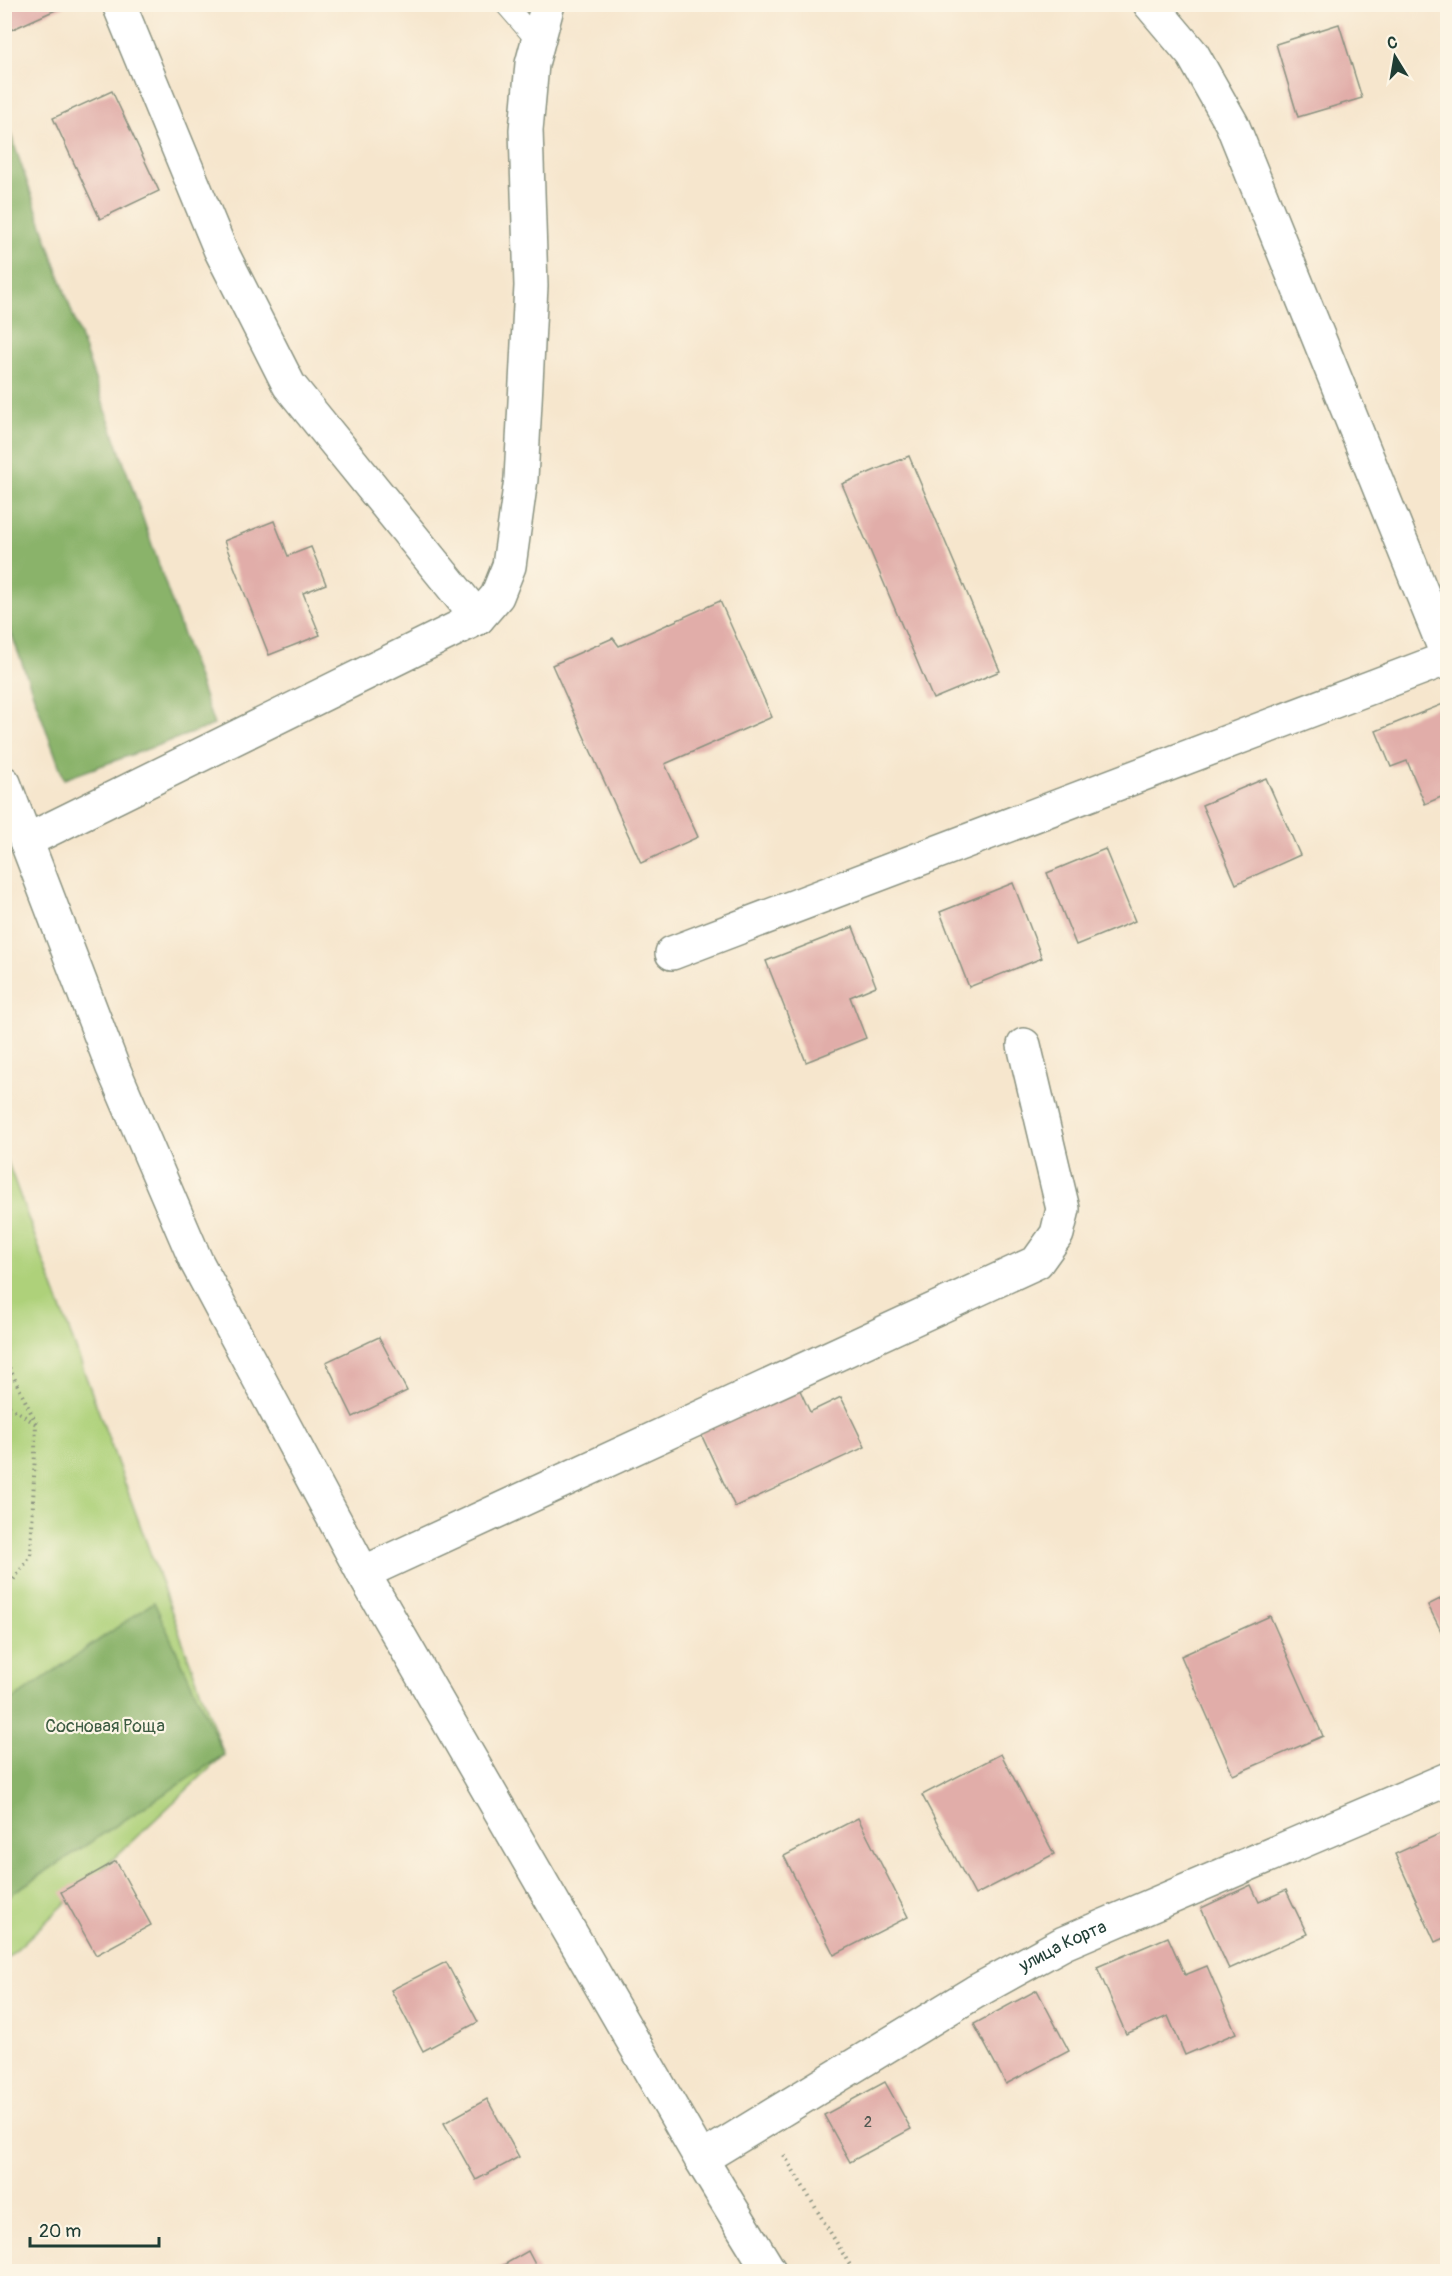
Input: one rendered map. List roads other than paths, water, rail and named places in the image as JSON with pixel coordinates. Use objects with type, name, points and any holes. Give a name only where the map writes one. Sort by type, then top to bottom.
[{"type":"street","points":[[26,841],[478,618],[497,596],[509,566],[521,479],[531,286],[526,130],[532,64],[548,4]]},
{"type":"street","points":[[672,953],[1448,658],[1232,124],[1193,55],[1150,4]]},
{"type":"street","points":[[120,7],[220,249],[290,385],[478,618]]},
{"type":"street","points":[[4,783],[113,1068],[196,1261],[363,1573],[701,2158],[770,2271]]},
{"type":"street","points":[[363,1573],[1037,1262],[1057,1234],[1063,1209],[1024,1045]]},
{"type":"street","name":"улица Корта","points":[[701,2158],[975,1992],[1064,1943],[1448,1779]]},
{"type":"lane","points":[[505,4],[538,42]]},
{"type":"park label","name":"Сосновая Роща","points":[[105,1726]]}]
